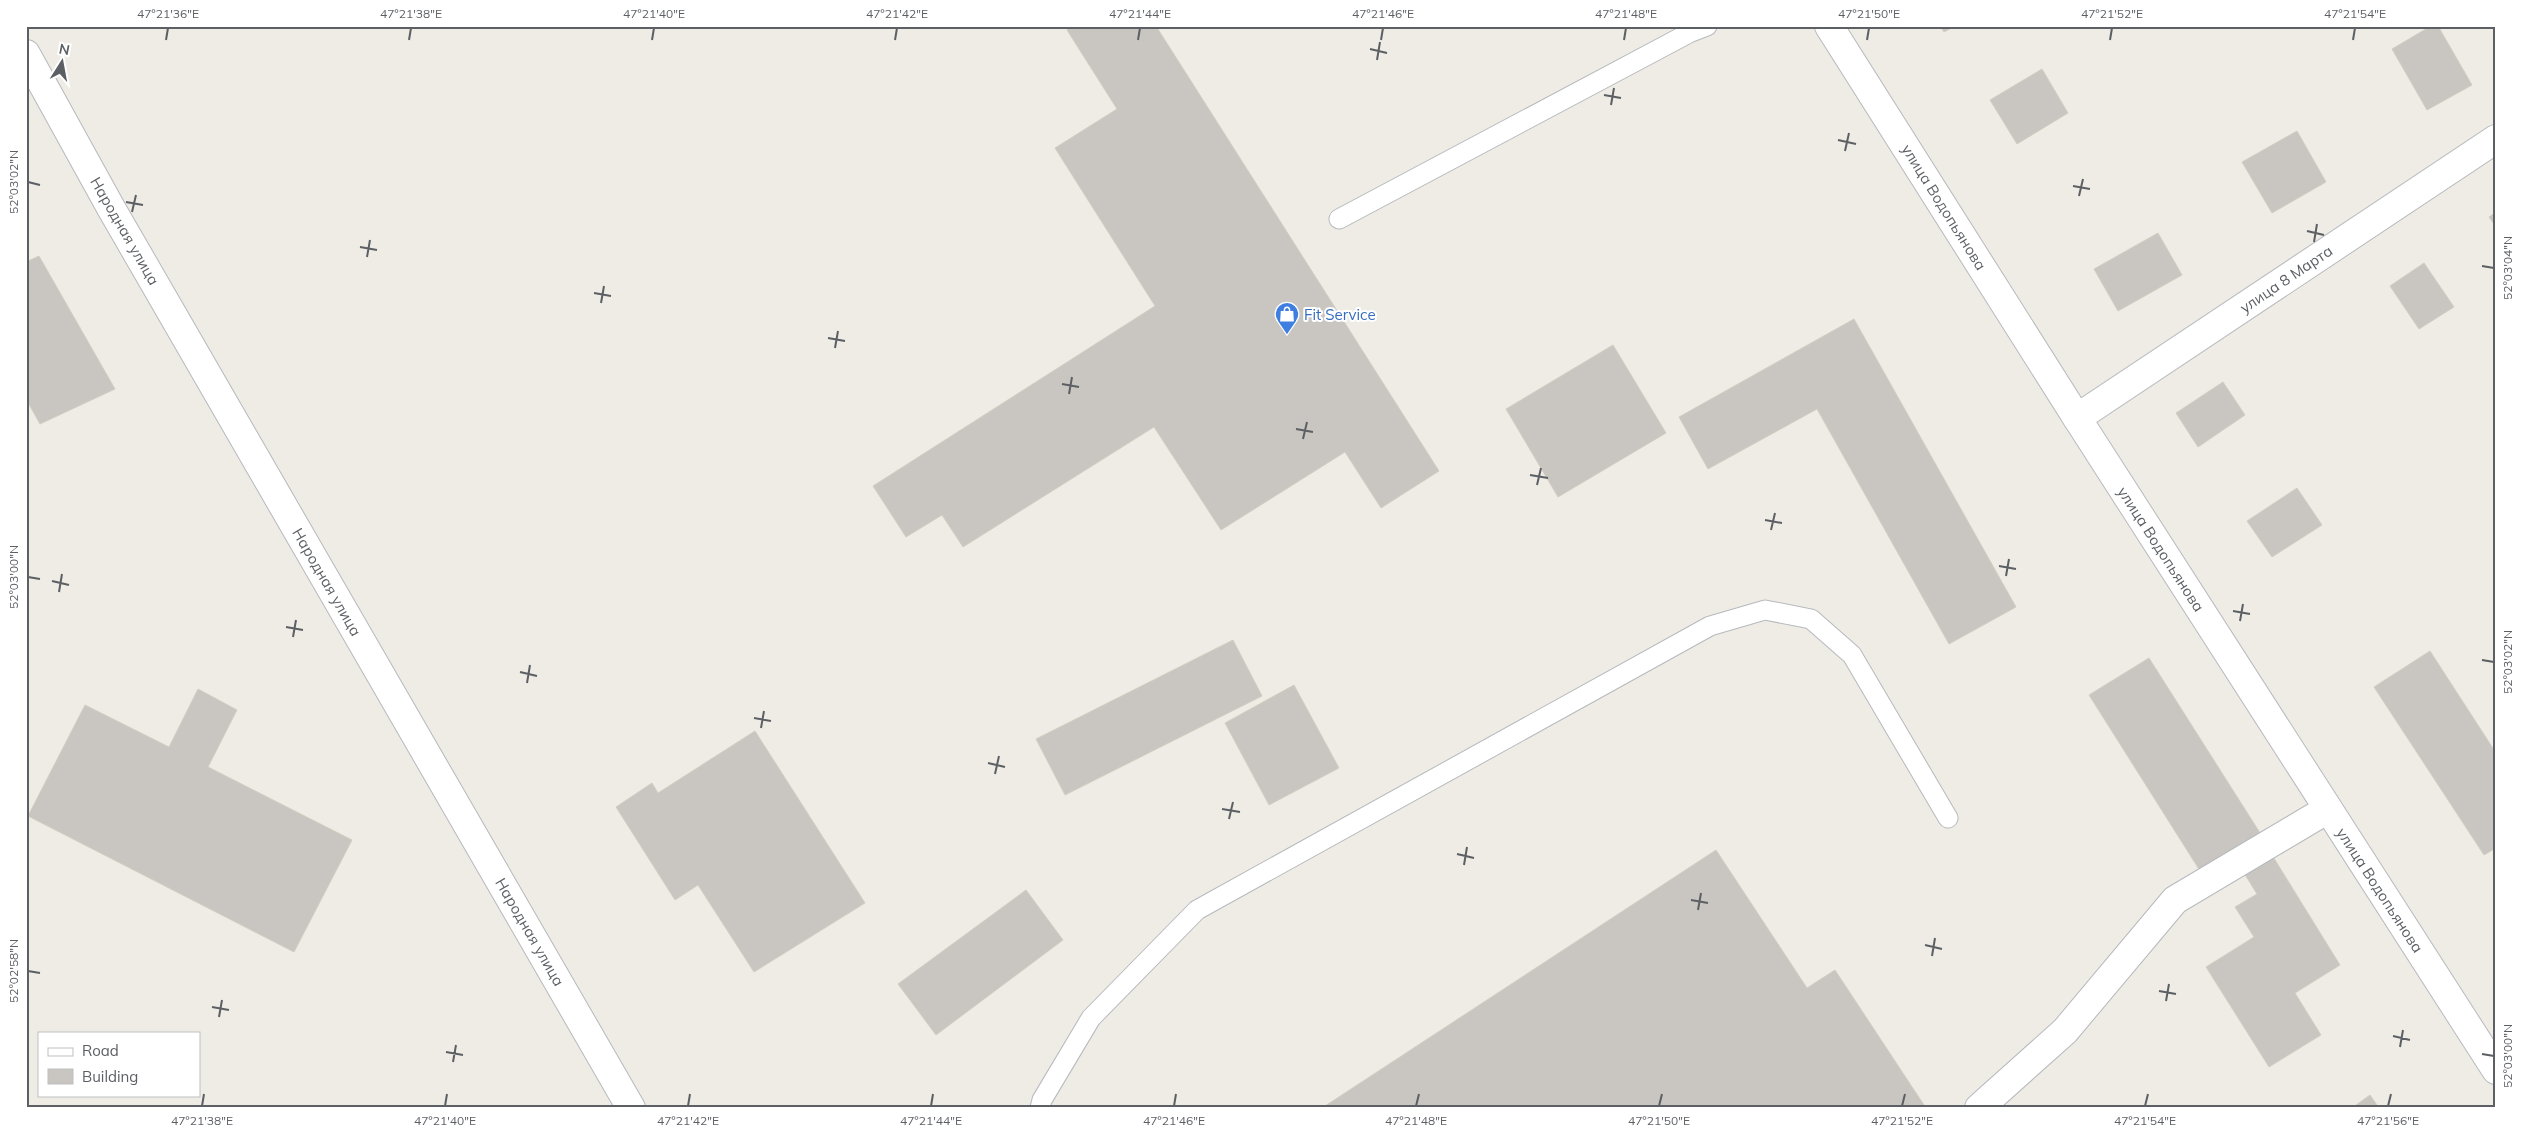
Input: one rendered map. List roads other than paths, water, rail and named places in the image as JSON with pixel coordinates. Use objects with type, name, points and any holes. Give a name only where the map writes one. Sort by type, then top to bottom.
[{"type":"street","name":"улица Водопьянова","points":[[1829,26],[2077,418],[2496,1070]]},
{"type":"street","name":"Народная улица","points":[[26,54],[116,216],[631,1108]]},
{"type":"street","name":"улица 8 Марта","points":[[2077,418],[2496,139]]},
{"type":"street","points":[[1979,1108],[2065,1032],[2176,900],[2328,809]]},
{"type":"lane","points":[[1339,218],[1689,33],[1708,26]]},
{"type":"lane","points":[[1040,1108],[1042,1100],[1091,1018],[1197,910],[1710,626],[1765,610],[1811,619],[1852,655],[1948,818]]},
{"type":"place","name":"Fit Service","points":[[1287,335]]}]
